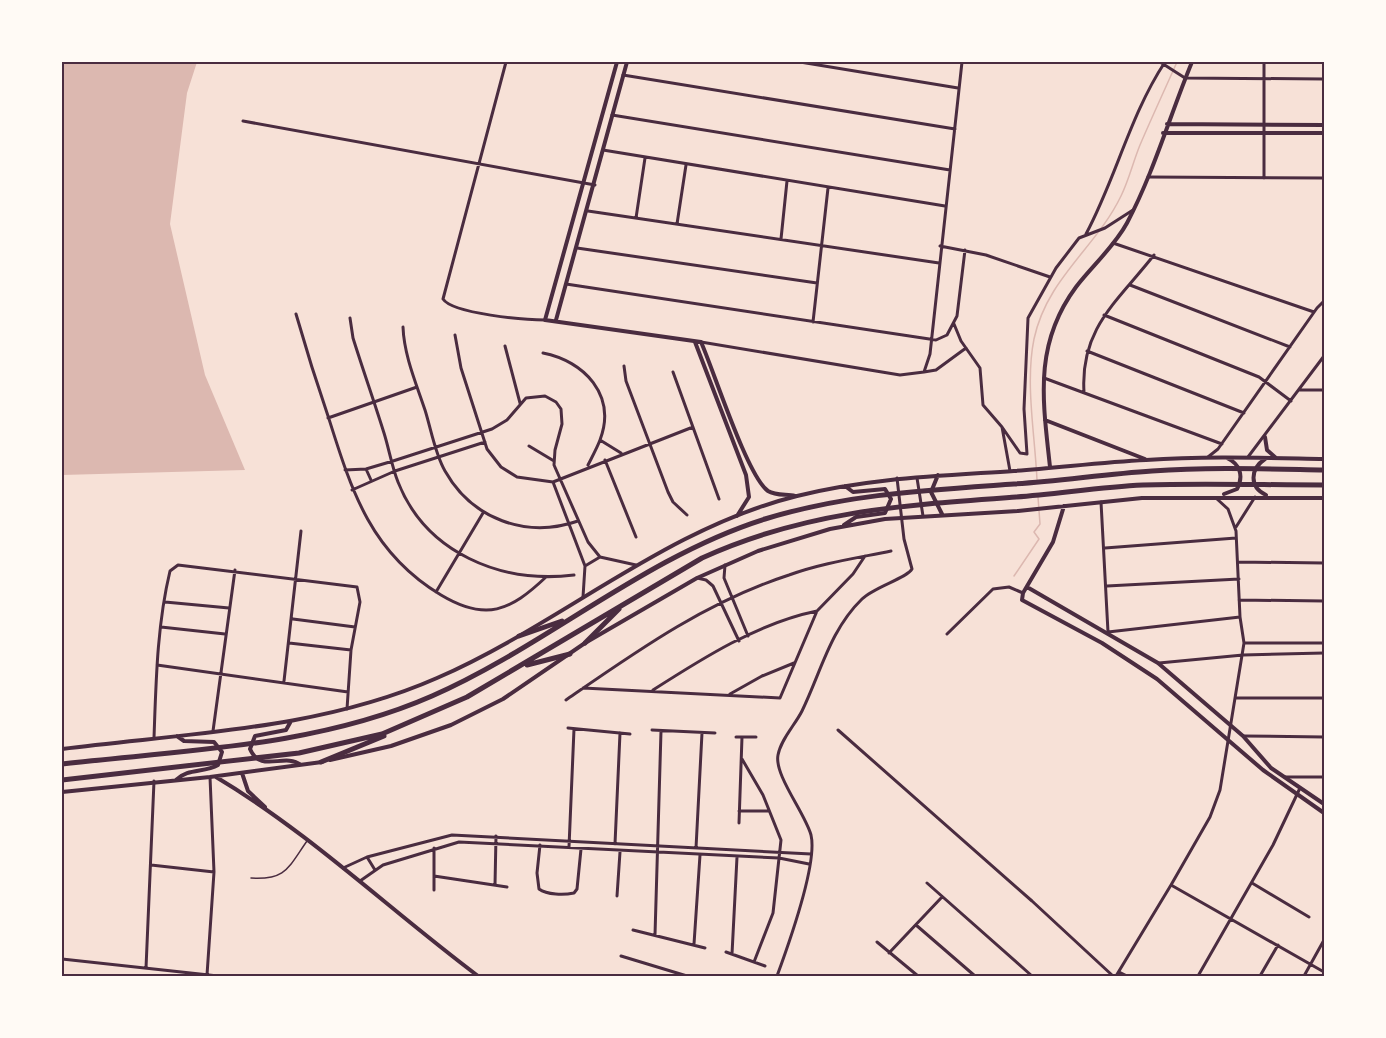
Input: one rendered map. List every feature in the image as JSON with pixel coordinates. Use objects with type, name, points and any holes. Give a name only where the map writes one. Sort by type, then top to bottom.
[{"type":"main road","points":[[62,764],[323,732],[371,719],[429,698],[711,540],[766,519],[828,503],[880,494],[1044,482],[1148,471],[1324,470]]},
{"type":"main road","points":[[62,780],[299,753],[382,734],[467,697],[624,603],[719,550],[798,523],[892,506],[1141,485],[1324,485]]},
{"type":"main road","points":[[585,643],[624,603]]},
{"type":"main road","points":[[519,636],[575,617]]},
{"type":"main road","points":[[519,667],[570,654]]},
{"type":"main road","points":[[321,762],[414,720]]},
{"type":"street","points":[[506,62],[443,299],[452,307],[514,318],[556,320],[695,341],[900,375],[924,372],[943,366],[966,348]]},
{"type":"street","points":[[545,320],[617,62]]},
{"type":"street","points":[[556,320],[588,211],[627,62]]},
{"type":"street","points":[[800,62],[959,88]]},
{"type":"street","points":[[924,372],[931,340],[962,62]]},
{"type":"street","points":[[1086,234],[1137,114],[1163,62],[1185,78],[1324,79]]},
{"type":"street","points":[[1050,467],[1043,377],[1046,348],[1057,316],[1080,282],[1113,243],[1134,209],[1192,62]]},
{"type":"street","points":[[1264,62],[1264,178]]},
{"type":"street","points":[[623,75],[956,129]]},
{"type":"street","points":[[612,115],[951,170]]},
{"type":"street","points":[[243,121],[595,185]]},
{"type":"street","points":[[1167,124],[1324,125]]},
{"type":"street","points":[[1163,133],[1324,133]]},
{"type":"street","points":[[603,150],[945,206]]},
{"type":"street","points":[[636,218],[645,158]]},
{"type":"street","points":[[677,224],[687,165]]},
{"type":"street","points":[[1148,177],[1324,178]]},
{"type":"street","points":[[781,239],[787,181]]},
{"type":"street","points":[[813,322],[828,188]]},
{"type":"street","points":[[954,324],[966,348],[980,368],[983,405],[1020,453],[1027,454],[1024,409],[1028,318],[1051,277],[1079,238],[1105,228],[1134,209]]},
{"type":"street","points":[[588,211],[939,263]]},
{"type":"street","points":[[1113,243],[1154,255],[1314,312]]},
{"type":"street","points":[[940,246],[1005,260],[1051,277]]},
{"type":"street","points":[[577,248],[817,284]]},
{"type":"street","points":[[566,284],[931,340],[944,338],[954,324],[966,250]]},
{"type":"street","points":[[1084,392],[1084,363],[1094,329],[1154,255]]},
{"type":"street","points":[[1130,285],[1290,347]]},
{"type":"street","points":[[1208,458],[1222,444],[1324,301]]},
{"type":"street","points":[[296,314],[352,490],[378,538],[408,571],[436,592],[471,609],[490,612],[509,604],[546,577]]},
{"type":"street","points":[[1104,315],[1259,377],[1291,401]]},
{"type":"street","points":[[350,318],[353,338],[395,471],[406,498],[423,523],[460,555],[496,570],[546,577],[573,575]]},
{"type":"street","points":[[403,327],[405,344],[417,387],[443,469],[453,484],[483,513],[526,528],[551,528],[578,521]]},
{"type":"street","points":[[455,335],[461,369],[485,442],[495,461],[508,473],[526,480],[553,482],[587,466],[693,427]]},
{"type":"street","points":[[695,341],[746,475],[749,497],[736,516]]},
{"type":"street","points":[[701,342],[728,413],[759,480],[772,493],[796,496]]},
{"type":"street","points":[[505,346],[520,403]]},
{"type":"street","points":[[1087,351],[1244,412]]},
{"type":"street","points":[[543,352],[575,363],[598,388],[603,410],[600,440],[587,466]]},
{"type":"street","points":[[1218,497],[1234,491],[1239,485],[1239,469],[1324,356]]},
{"type":"street","points":[[624,366],[626,381],[674,502],[687,515]]},
{"type":"street","points":[[673,372],[719,499]]},
{"type":"street","points":[[1043,377],[1222,444]]},
{"type":"street","points":[[328,418],[417,387]]},
{"type":"street","points":[[1299,390],[1324,390]]},
{"type":"street","points":[[345,470],[366,469],[483,432],[500,425],[520,403],[530,396],[540,395],[551,398],[559,405],[562,419],[554,461],[588,542],[600,557],[636,565]]},
{"type":"street","points":[[1045,420],[1147,460]]},
{"type":"street","points":[[1002,427],[1010,471]]},
{"type":"street","points":[[1265,437],[1267,450],[1276,458]]},
{"type":"street","points":[[600,440],[621,453]]},
{"type":"street","points":[[352,490],[371,480],[439,455],[485,442]]},
{"type":"street","points":[[529,446],[554,461]]},
{"type":"street","points":[[1220,457],[1232,460],[1239,469]]},
{"type":"street","points":[[62,749],[291,721],[346,711],[437,678],[519,636],[636,565],[695,533],[736,516],[796,496],[845,486],[938,474],[1220,457],[1324,459]]},
{"type":"street","points":[[1269,458],[1254,469],[1254,485],[1269,496]]},
{"type":"street","points":[[605,460],[636,537]]},
{"type":"street","points":[[366,469],[371,480]]},
{"type":"street","points":[[938,474],[931,492],[942,514]]},
{"type":"street","points":[[917,476],[922,516]]},
{"type":"street","points":[[777,976],[798,914],[811,854],[810,831],[778,765],[778,752],[803,708],[831,641],[846,616],[869,592],[911,571],[912,562],[904,543],[897,478]]},
{"type":"street","points":[[553,482],[585,566],[583,597]]},
{"type":"street","points":[[844,526],[856,517],[885,513],[891,499],[885,489],[853,492],[845,486]]},
{"type":"street","points":[[62,792],[154,781],[213,777],[301,765],[391,746],[451,725],[503,699],[585,643],[697,578],[726,564],[791,540],[844,526],[901,517],[1050,508],[1101,501],[1269,496],[1324,498]]},
{"type":"street","points":[[1202,497],[1215,498],[1226,506],[1236,531]]},
{"type":"street","points":[[838,730],[1114,976],[1119,972],[1171,885],[1215,807],[1229,741],[1229,726],[1244,643],[1240,617],[1236,531],[1240,516],[1255,497]]},
{"type":"street","points":[[1101,501],[1108,632],[1102,643]]},
{"type":"street","points":[[1064,506],[1053,542],[1026,587],[1022,600],[1102,643],[1157,679],[1229,741],[1297,795],[1324,813]]},
{"type":"street","points":[[436,592],[483,513]]},
{"type":"street","points":[[284,682],[293,619],[301,531]]},
{"type":"street","points":[[1105,548],[1236,538]]},
{"type":"street","points":[[566,700],[656,638],[721,602],[790,574],[891,550]]},
{"type":"street","points":[[583,688],[780,698],[817,611],[853,574],[865,556]]},
{"type":"street","points":[[585,566],[600,557]]},
{"type":"street","points":[[1238,562],[1324,563]]},
{"type":"street","points":[[726,564],[723,575],[748,636]]},
{"type":"street","points":[[154,738],[157,664],[164,602],[170,571],[178,565],[235,570],[357,587],[361,594],[351,650],[346,711]]},
{"type":"street","points":[[213,731],[235,570]]},
{"type":"street","points":[[697,578],[711,584],[738,640]]},
{"type":"street","points":[[1107,586],[1239,579]]},
{"type":"street","points":[[947,634],[996,587],[1009,587],[1023,593]]},
{"type":"street","points":[[1026,587],[1108,632],[1158,663],[1243,736],[1262,760],[1324,804]]},
{"type":"street","points":[[1239,600],[1324,601]]},
{"type":"street","points":[[164,602],[229,608]]},
{"type":"street","points":[[652,691],[738,640],[789,619],[817,611]]},
{"type":"street","points":[[1108,632],[1240,617]]},
{"type":"street","points":[[293,619],[355,627]]},
{"type":"street","points":[[161,627],[225,634]]},
{"type":"street","points":[[289,643],[351,650]]},
{"type":"street","points":[[1244,643],[1324,643]]},
{"type":"street","points":[[1300,643],[1300,653]]},
{"type":"street","points":[[1158,663],[1243,655],[1324,653]]},
{"type":"street","points":[[729,695],[762,676],[794,663]]},
{"type":"street","points":[[157,664],[348,692]]},
{"type":"street","points":[[1235,698],[1324,698]]},
{"type":"street","points":[[291,721],[286,730],[255,736],[250,749],[253,756],[267,763],[292,760],[301,765]]},
{"type":"street","points":[[568,728],[630,734]]},
{"type":"street","points":[[569,847],[574,729]]},
{"type":"street","points":[[652,730],[715,733]]},
{"type":"street","points":[[654,935],[661,731]]},
{"type":"street","points":[[615,844],[620,733]]},
{"type":"street","points":[[696,848],[702,733]]},
{"type":"street","points":[[176,781],[186,772],[210,770],[218,765],[222,752],[214,742],[184,741],[177,736]]},
{"type":"street","points":[[1243,736],[1324,738]]},
{"type":"street","points":[[736,737],[756,737]]},
{"type":"street","points":[[739,823],[742,737]]},
{"type":"street","points":[[742,759],[781,835],[773,913],[754,962]]},
{"type":"street","points":[[242,773],[248,791],[267,810]]},
{"type":"street","points":[[213,777],[267,810],[478,976]]},
{"type":"street","points":[[207,975],[214,872],[213,777]]},
{"type":"street","points":[[1284,777],[1324,777]]},
{"type":"street","points":[[146,968],[154,781]]},
{"type":"street","points":[[1198,976],[1252,883],[1301,788]]},
{"type":"street","points":[[739,811],[769,811]]},
{"type":"street","points":[[343,868],[367,857],[452,835],[811,854]]},
{"type":"street","points":[[495,885],[496,836]]},
{"type":"street","points":[[360,882],[375,870],[434,848],[459,842],[540,845],[620,852],[779,858],[809,864]]},
{"type":"street","points":[[540,845],[539,889],[545,892],[574,893],[577,889],[581,849]]},
{"type":"street","points":[[434,848],[434,890]]},
{"type":"street","points":[[617,896],[620,852]]},
{"type":"street","points":[[694,944],[700,855]]},
{"type":"street","points":[[367,857],[375,870]]},
{"type":"street","points":[[732,954],[738,857]]},
{"type":"street","points":[[151,865],[214,872]]},
{"type":"street","points":[[434,876],[507,887]]},
{"type":"street","points":[[927,883],[1032,976]]},
{"type":"street","points":[[1252,883],[1309,917]]},
{"type":"street","points":[[1171,885],[1324,972]]},
{"type":"street","points":[[889,952],[942,897]]},
{"type":"street","points":[[916,925],[975,976]]},
{"type":"street","points":[[633,930],[705,948]]},
{"type":"street","points":[[1304,976],[1324,940]]},
{"type":"street","points":[[877,942],[918,976]]},
{"type":"street","points":[[1260,976],[1278,945]]},
{"type":"street","points":[[726,952],[765,966]]},
{"type":"street","points":[[621,956],[687,976]]},
{"type":"street","points":[[62,959],[218,976]]},
{"type":"street","points":[[1119,972],[1127,976]]},
{"type":"lane","points":[[250,878],[269,879],[279,876],[307,841]]},
{"type":"shaded area","points":[[62,62],[197,62],[187,93],[170,224],[205,375],[245,470],[62,475]]},
{"type":"waterway","points":[[1037,480],[1030,373],[1034,339],[1040,317],[1061,281],[1111,215],[1177,62]]},
{"type":"waterway","points":[[1014,576],[1039,539],[1034,532],[1040,524],[1038,497]]}]
